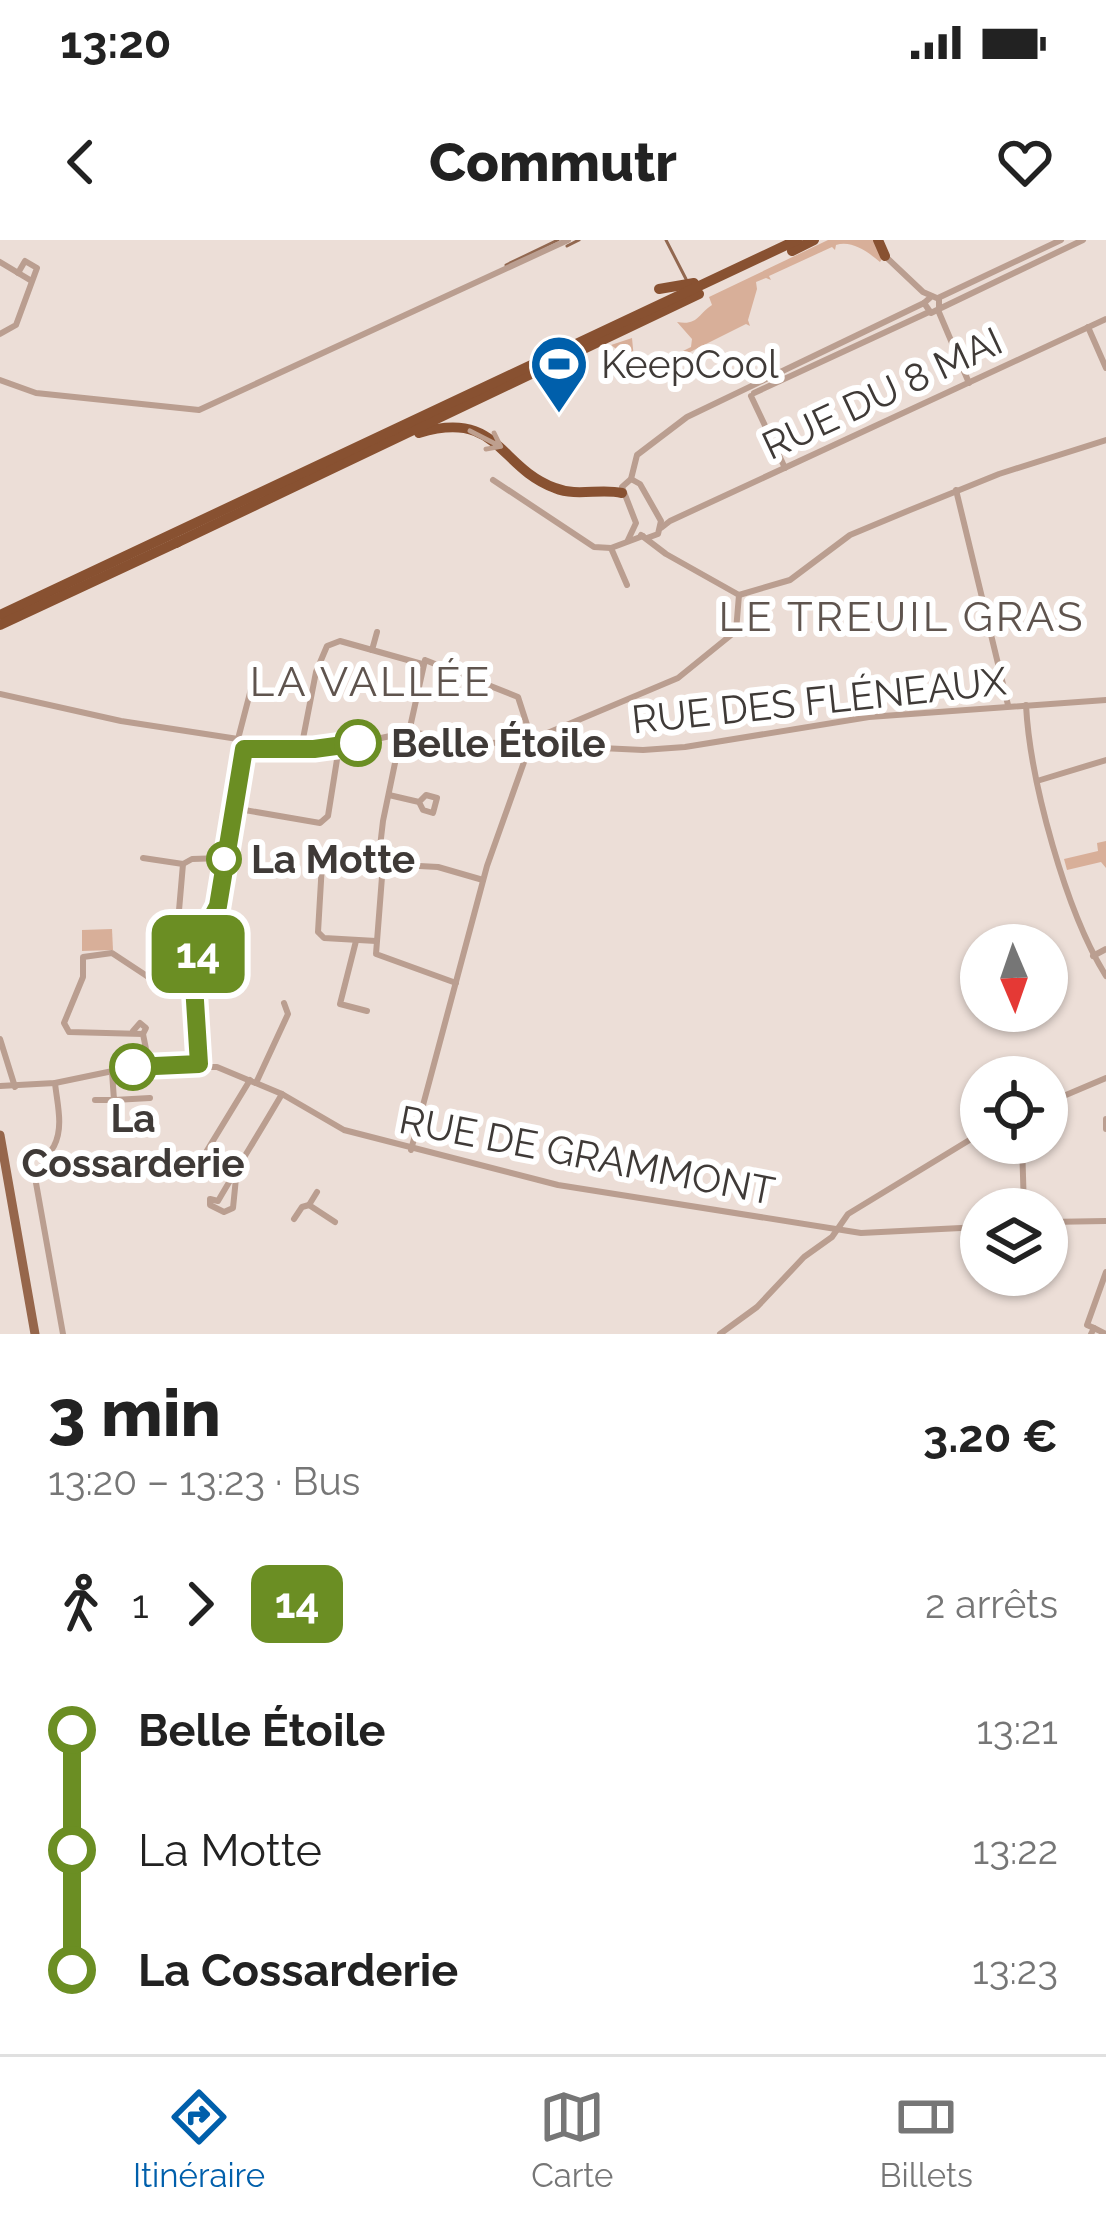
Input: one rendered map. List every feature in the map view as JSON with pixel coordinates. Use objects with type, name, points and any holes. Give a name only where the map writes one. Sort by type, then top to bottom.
[{"type":"highway","points":[[0,615],[797,240]]},
{"type":"highway","points":[[0,625],[814,240]]},
{"type":"highway","points":[[878,240],[885,256]]},
{"type":"highway","points":[[659,289],[715,279]]},
{"type":"highway","points":[[519,370],[551,340]]},
{"type":"highway","points":[[176,543],[412,436],[442,428],[489,437],[535,477],[559,490],[622,493]]},
{"type":"main road","points":[[0,1136],[35,1334]]},
{"type":"street","points":[[0,380],[36,392],[200,410],[568,240]]},
{"type":"street","points":[[750,392],[928,298],[1061,240]]},
{"type":"street","points":[[1083,240],[936,313],[687,417],[634,460],[631,479],[623,484],[622,493],[645,537],[740,595],[790,580],[850,535],[956,490],[1106,440]]},
{"type":"street","points":[[885,256],[928,298],[969,382]]},
{"type":"street","points":[[0,334],[16,325],[37,268],[25,261],[17,273]]},
{"type":"street","points":[[0,262],[30,280]]},
{"type":"street","points":[[928,298],[936,313]]},
{"type":"street","name":"RUE DU 8 MAI","points":[[682,515],[1106,319]]},
{"type":"street","points":[[1088,327],[1106,368]]},
{"type":"street","points":[[750,392],[785,468]]},
{"type":"street","points":[[631,479],[640,484],[656,515],[666,554]]},
{"type":"street","points":[[493,480],[586,543],[611,548],[660,531],[682,515]]},
{"type":"street","points":[[956,490],[1008,705]]},
{"type":"street","points":[[628,540],[644,513],[682,515]]},
{"type":"street","points":[[611,548],[627,585]]},
{"type":"street","points":[[532,741],[688,671],[736,631],[740,595]]},
{"type":"street","points":[[372,650],[377,632]]},
{"type":"street","points":[[302,749],[316,672],[327,646],[340,640],[423,664]]},
{"type":"street","points":[[412,1150],[457,983],[483,880],[532,741],[516,696],[425,660],[389,795],[376,954],[457,983]]},
{"type":"street","points":[[199,1064],[194,985],[202,936],[218,906],[244,749],[238,739],[257,666]]},
{"type":"street","points":[[0,694],[122,721],[238,739]]},
{"type":"street","name":"RUE DES FLÉNEAUX","points":[[244,749],[339,747],[405,733],[486,743],[532,741],[643,750],[869,717],[1106,700]]},
{"type":"street","points":[[1026,705],[1028,749],[1036,781],[1082,936],[1106,976]]},
{"type":"street","points":[[233,808],[320,823],[328,816],[339,747]]},
{"type":"street","points":[[1036,781],[1106,761]]},
{"type":"street","points":[[389,795],[418,802]]},
{"type":"street","points":[[143,858],[182,863],[224,858]]},
{"type":"street","points":[[376,941],[324,938],[319,932],[322,864],[328,860],[438,867],[483,880]]},
{"type":"street","points":[[182,863],[178,922],[202,936]]},
{"type":"street","points":[[356,940],[340,1004],[367,1011]]},
{"type":"street","points":[[1093,956],[1106,949]]},
{"type":"street","points":[[149,1066],[143,1034],[69,1032],[64,1023],[83,977],[85,954],[112,953],[162,986],[194,985]]},
{"type":"street","points":[[200,1162],[253,1081],[288,1013],[284,1003]]},
{"type":"street","points":[[0,1039],[15,1087]]},
{"type":"street","name":"RUE DE GRAMMONT","points":[[1,1086],[199,1064],[282,1094],[333,1126],[558,1185],[810,1227],[877,1233],[960,1228]]},
{"type":"street","points":[[112,1072],[113,1100]]},
{"type":"street","points":[[1068,1094],[1106,1078]]},
{"type":"street","points":[[55,1083],[59,1125],[36,1183],[62,1334]]},
{"type":"street","points":[[237,1168],[232,1208],[224,1211],[209,1205],[210,1199],[218,1201],[237,1168],[282,1094]]},
{"type":"street","points":[[95,1100],[150,1099]]},
{"type":"street","points":[[1106,1119],[1106,1130]]},
{"type":"street","points":[[720,1334],[758,1307],[848,1214],[960,1146]]},
{"type":"street","points":[[294,1219],[317,1192]]},
{"type":"street","points":[[309,1205],[335,1222]]},
{"type":"street","points":[[1068,1222],[1106,1221]]},
{"type":"street","points":[[1106,1272],[1087,1325],[1106,1334]]},
{"type":"shaded area","points":[[828,240],[875,240],[882,259],[848,244],[836,245],[835,250],[832,247],[769,276],[771,280],[756,282],[750,326],[648,373],[611,345],[632,338],[634,359],[651,367],[691,347],[692,339],[677,322],[697,318],[712,305],[709,297]]},
{"type":"shaded area","points":[[1106,841],[1106,868],[1101,862],[1067,870],[1064,859],[1098,851],[1097,843]]},
{"type":"shaded area","points":[[112,929],[113,950],[82,951],[82,930]]},
{"type":"waterway","points":[[506,265],[558,240]]},
{"type":"waterway","points":[[567,246],[579,240]]},
{"type":"waterway","points":[[666,240],[686,279]]},
{"type":"bus line","name":"14","points":[[133,1067],[199,1064],[197,955],[218,906],[244,749],[314,749],[358,743]]},
{"type":"place","name":"KeepCool","points":[[559,415]]},
{"type":"place","name":"Belle Étoile","points":[[358,743]]},
{"type":"place","name":"La Motte","points":[[224,859]]},
{"type":"place","name":"La Cossarderie","points":[[133,1067]]},
{"type":"district","name":"LE TREUIL GRAS","points":[[902,616]]},
{"type":"district","name":"LA VALLÉE","points":[[371,681]]}]
